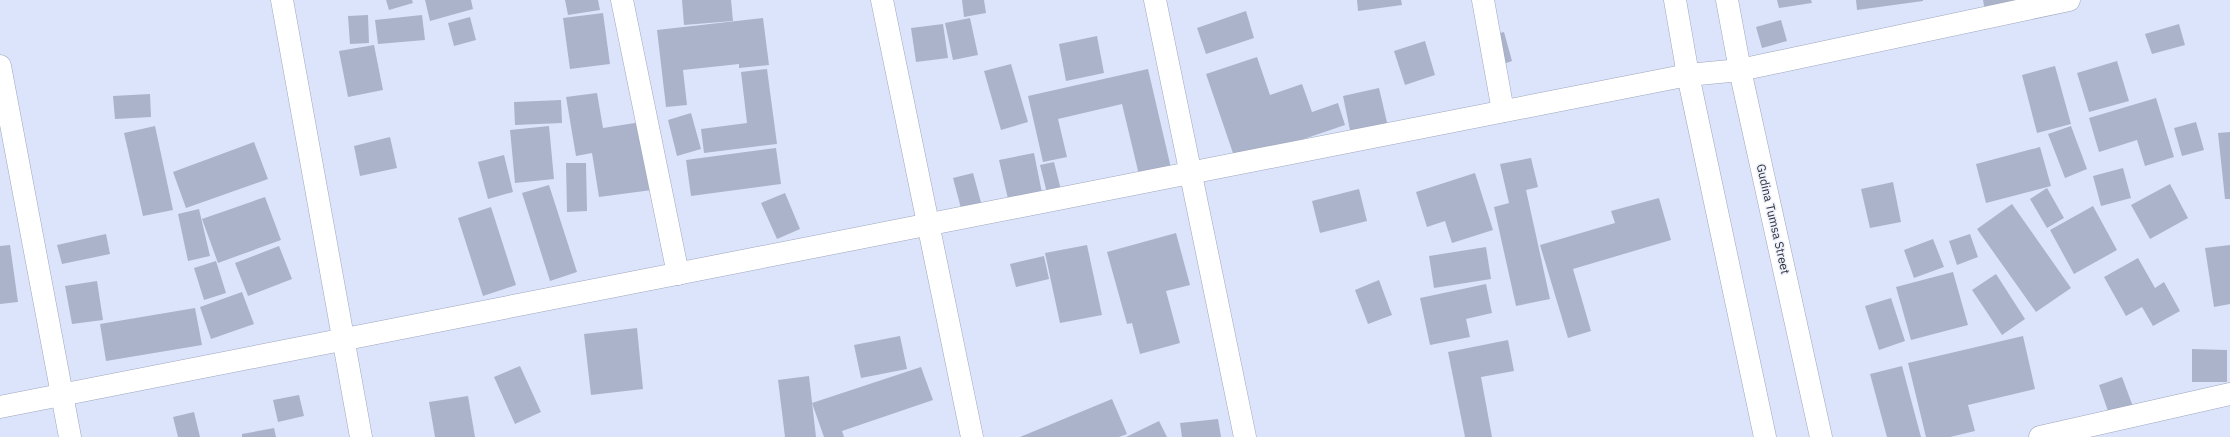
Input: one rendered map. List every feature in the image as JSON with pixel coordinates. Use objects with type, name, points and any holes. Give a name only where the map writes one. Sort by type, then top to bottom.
[{"type":"street","points":[[282,0],[361,437]]},
{"type":"street","points":[[622,0],[678,274]]},
{"type":"street","points":[[882,0],[972,437]]},
{"type":"street","points":[[1155,0],[1245,437]]},
{"type":"street","points":[[1483,0],[1503,111]]},
{"type":"street","points":[[1675,0],[1688,75],[1765,437]]},
{"type":"street","name":"Gudina Tumsa Street","points":[[1728,0],[1740,70],[1821,437]]},
{"type":"street","points":[[0,407],[1688,75],[1740,70],[2069,0]]},
{"type":"street","points":[[0,66],[70,437]]},
{"type":"street","points":[[2040,437],[2230,394]]},
{"type":"building","points":[[386,0],[412,0],[413,3],[389,10]]},
{"type":"building","points":[[425,0],[471,0],[473,9],[430,21]]},
{"type":"building","points":[[565,0],[598,0],[600,10],[568,15]]},
{"type":"building","points":[[682,0],[731,0],[733,21],[684,25]]},
{"type":"building","points":[[962,0],[984,0],[986,13],[964,17]]},
{"type":"building","points":[[1357,0],[1401,0],[1402,5],[1358,11]]},
{"type":"building","points":[[1777,0],[1811,0],[1812,3],[1779,8]]},
{"type":"building","points":[[1856,0],[1923,0],[1923,1],[1857,10]]},
{"type":"building","points":[[1983,0],[2067,0],[1986,17]]},
{"type":"building","points":[[1246,11],[1254,38],[1206,54],[1197,28]]},
{"type":"building","points":[[603,13],[610,64],[570,69],[563,18]]},
{"type":"building","points":[[368,15],[369,43],[350,44],[348,16]]},
{"type":"building","points":[[422,15],[425,40],[378,44],[375,20]]},
{"type":"building","points":[[470,17],[476,40],[454,46],[448,23]]},
{"type":"building","points":[[763,18],[769,65],[739,68],[739,64],[683,70],[687,105],[666,107],[657,30]]},
{"type":"building","points":[[970,18],[978,55],[953,60],[945,23]]},
{"type":"building","points":[[1781,20],[1787,41],[1762,48],[1756,27]]},
{"type":"building","points":[[943,24],[948,58],[916,62],[911,28]]},
{"type":"building","points":[[2179,24],[2185,45],[2152,54],[2145,34]]},
{"type":"building","points":[[1504,32],[1512,61],[1498,66],[1489,36]]},
{"type":"building","points":[[1097,36],[1104,73],[1066,81],[1059,44]]},
{"type":"building","points":[[1425,41],[1435,75],[1405,85],[1394,51]]},
{"type":"building","points":[[374,45],[383,90],[348,97],[339,51]]},
{"type":"building","points":[[1257,57],[1270,95],[1302,84],[1312,112],[1338,103],[1345,125],[1236,162],[1206,74]]},
{"type":"building","points":[[2117,61],[2129,101],[2089,112],[2077,73]]},
{"type":"building","points":[[1011,64],[1028,122],[1001,130],[984,71]]},
{"type":"building","points":[[2055,66],[2071,124],[2037,133],[2022,75]]},
{"type":"building","points":[[767,69],[777,144],[704,153],[701,129],[747,123],[741,72]]},
{"type":"building","points":[[1148,69],[1171,168],[1139,175],[1122,104],[1058,119],[1067,157],[1043,162],[1028,96]]},
{"type":"building","points":[[1379,88],[1389,131],[1352,140],[1343,96]]},
{"type":"building","points":[[597,93],[603,128],[641,122],[652,190],[599,197],[592,153],[576,156],[566,97]]},
{"type":"building","points":[[150,94],[151,117],[115,119],[113,96]]},
{"type":"building","points":[[2156,98],[2174,157],[2145,166],[2137,140],[2099,152],[2089,118]]},
{"type":"building","points":[[561,100],[562,123],[515,125],[514,102]]},
{"type":"building","points":[[691,113],[701,149],[677,156],[668,120]]},
{"type":"building","points":[[2196,122],[2204,150],[2182,156],[2174,128]]},
{"type":"building","points":[[155,126],[173,210],[143,216],[124,133]]},
{"type":"building","points":[[549,126],[554,179],[515,183],[510,130]]},
{"type":"building","points":[[2071,126],[2087,169],[2065,178],[2048,134]]},
{"type":"building","points":[[2230,132],[2230,199],[2225,199],[2218,133]]},
{"type":"building","points":[[390,137],[397,168],[360,176],[354,146]]},
{"type":"building","points":[[254,142],[268,179],[186,208],[173,172]]},
{"type":"building","points":[[2040,147],[2051,186],[1986,203],[1976,164]]},
{"type":"building","points":[[776,148],[781,184],[691,196],[686,160]]},
{"type":"building","points":[[1034,153],[1042,193],[1008,199],[999,160]]},
{"type":"building","points":[[504,155],[513,192],[488,199],[478,162]]},
{"type":"building","points":[[1531,158],[1538,187],[1526,190],[1550,299],[1516,306],[1494,207],[1509,203],[1500,164]]},
{"type":"building","points":[[1054,162],[1061,190],[1047,193],[1040,165]]},
{"type":"building","points":[[566,163],[586,163],[587,211],[567,212]]},
{"type":"building","points":[[2123,168],[2131,198],[2101,206],[2093,176]]},
{"type":"building","points":[[973,173],[982,206],[962,212],[953,178]]},
{"type":"building","points":[[1475,173],[1493,230],[1452,243],[1445,221],[1427,227],[1416,192]]},
{"type":"building","points":[[1893,182],[1901,222],[1870,228],[1861,189]]},
{"type":"building","points":[[2170,184],[2188,218],[2150,239],[2131,205]]},
{"type":"building","points":[[549,185],[577,272],[550,281],[522,193]]},
{"type":"building","points":[[2047,188],[2064,218],[2047,228],[2030,199]]},
{"type":"building","points":[[1359,189],[1367,221],[1320,233],[1312,201]]},
{"type":"building","points":[[785,193],[800,229],[777,239],[761,203]]},
{"type":"building","points":[[265,197],[281,240],[218,263],[202,219]]},
{"type":"building","points":[[1659,198],[1671,240],[1573,269],[1591,331],[1568,338],[1540,245],[1615,223],[1611,211]]},
{"type":"building","points":[[2012,204],[2071,288],[2036,312],[1977,229]]},
{"type":"building","points":[[2093,206],[2117,250],[2074,274],[2050,230]]},
{"type":"building","points":[[491,207],[516,285],[483,296],[458,218]]},
{"type":"building","points":[[199,209],[210,256],[188,261],[178,214]]},
{"type":"building","points":[[1176,233],[1190,285],[1166,291],[1180,343],[1140,354],[1132,323],[1127,324],[1107,252]]},
{"type":"building","points":[[106,234],[110,254],[62,264],[57,245]]},
{"type":"building","points":[[1970,234],[1978,257],[1957,265],[1949,241]]},
{"type":"building","points":[[1933,239],[1944,267],[1914,278],[1904,250]]},
{"type":"building","points":[[10,245],[18,302],[0,304],[0,246]]},
{"type":"building","points":[[1087,245],[1102,315],[1060,323],[1045,253]]},
{"type":"building","points":[[2230,245],[2230,304],[2214,307],[2205,248]]},
{"type":"building","points":[[279,246],[292,279],[248,296],[235,263]]},
{"type":"building","points":[[1486,247],[1491,279],[1434,288],[1429,256]]},
{"type":"building","points":[[1044,256],[1049,279],[1016,287],[1010,264]]},
{"type":"building","points":[[2138,258],[2155,288],[2164,282],[2180,311],[2153,326],[2142,307],[2126,316],[2104,277]]},
{"type":"building","points":[[216,261],[226,293],[204,300],[194,268]]},
{"type":"building","points":[[1953,272],[1968,325],[1911,340],[1896,287]]},
{"type":"building","points":[[1996,274],[2025,319],[2002,335],[1972,290]]},
{"type":"building","points":[[1379,280],[1392,315],[1368,324],[1355,290]]},
{"type":"building","points":[[97,281],[103,320],[72,324],[65,286]]},
{"type":"building","points":[[1486,284],[1492,313],[1466,319],[1470,337],[1430,345],[1420,298]]},
{"type":"building","points":[[242,292],[254,324],[211,339],[200,307]]},
{"type":"building","points":[[1891,298],[1905,341],[1879,350],[1865,306]]},
{"type":"building","points":[[195,308],[202,345],[106,361],[100,324]]},
{"type":"building","points":[[637,328],[643,389],[591,395],[584,334]]},
{"type":"building","points":[[900,336],[907,369],[861,378],[854,345]]},
{"type":"building","points":[[2023,336],[2035,389],[1968,405],[1975,431],[1950,437],[1926,437],[1908,363]]},
{"type":"building","points":[[1508,340],[1514,371],[1481,377],[1492,437],[1465,437],[1448,352]]},
{"type":"building","points":[[2192,349],[2227,350],[2227,382],[2192,382]]},
{"type":"building","points":[[520,366],[541,412],[515,424],[494,377]]},
{"type":"building","points":[[1902,366],[1921,437],[1887,437],[1870,374]]},
{"type":"building","points":[[921,367],[933,400],[842,431],[844,437],[824,437],[812,403]]},
{"type":"building","points":[[809,376],[816,437],[785,437],[778,380]]},
{"type":"building","points":[[2122,377],[2135,412],[2111,420],[2099,385]]},
{"type":"building","points":[[299,395],[304,416],[278,422],[273,400]]},
{"type":"building","points":[[468,396],[475,437],[435,437],[429,402]]},
{"type":"building","points":[[1112,399],[1127,434],[1119,437],[1020,437]]},
{"type":"building","points":[[194,412],[200,437],[178,437],[173,417]]},
{"type":"building","points":[[1218,419],[1221,437],[1182,437],[1180,423]]},
{"type":"building","points":[[1159,421],[1167,437],[1126,437]]},
{"type":"building","points":[[274,428],[276,437],[242,437],[242,434]]}]
